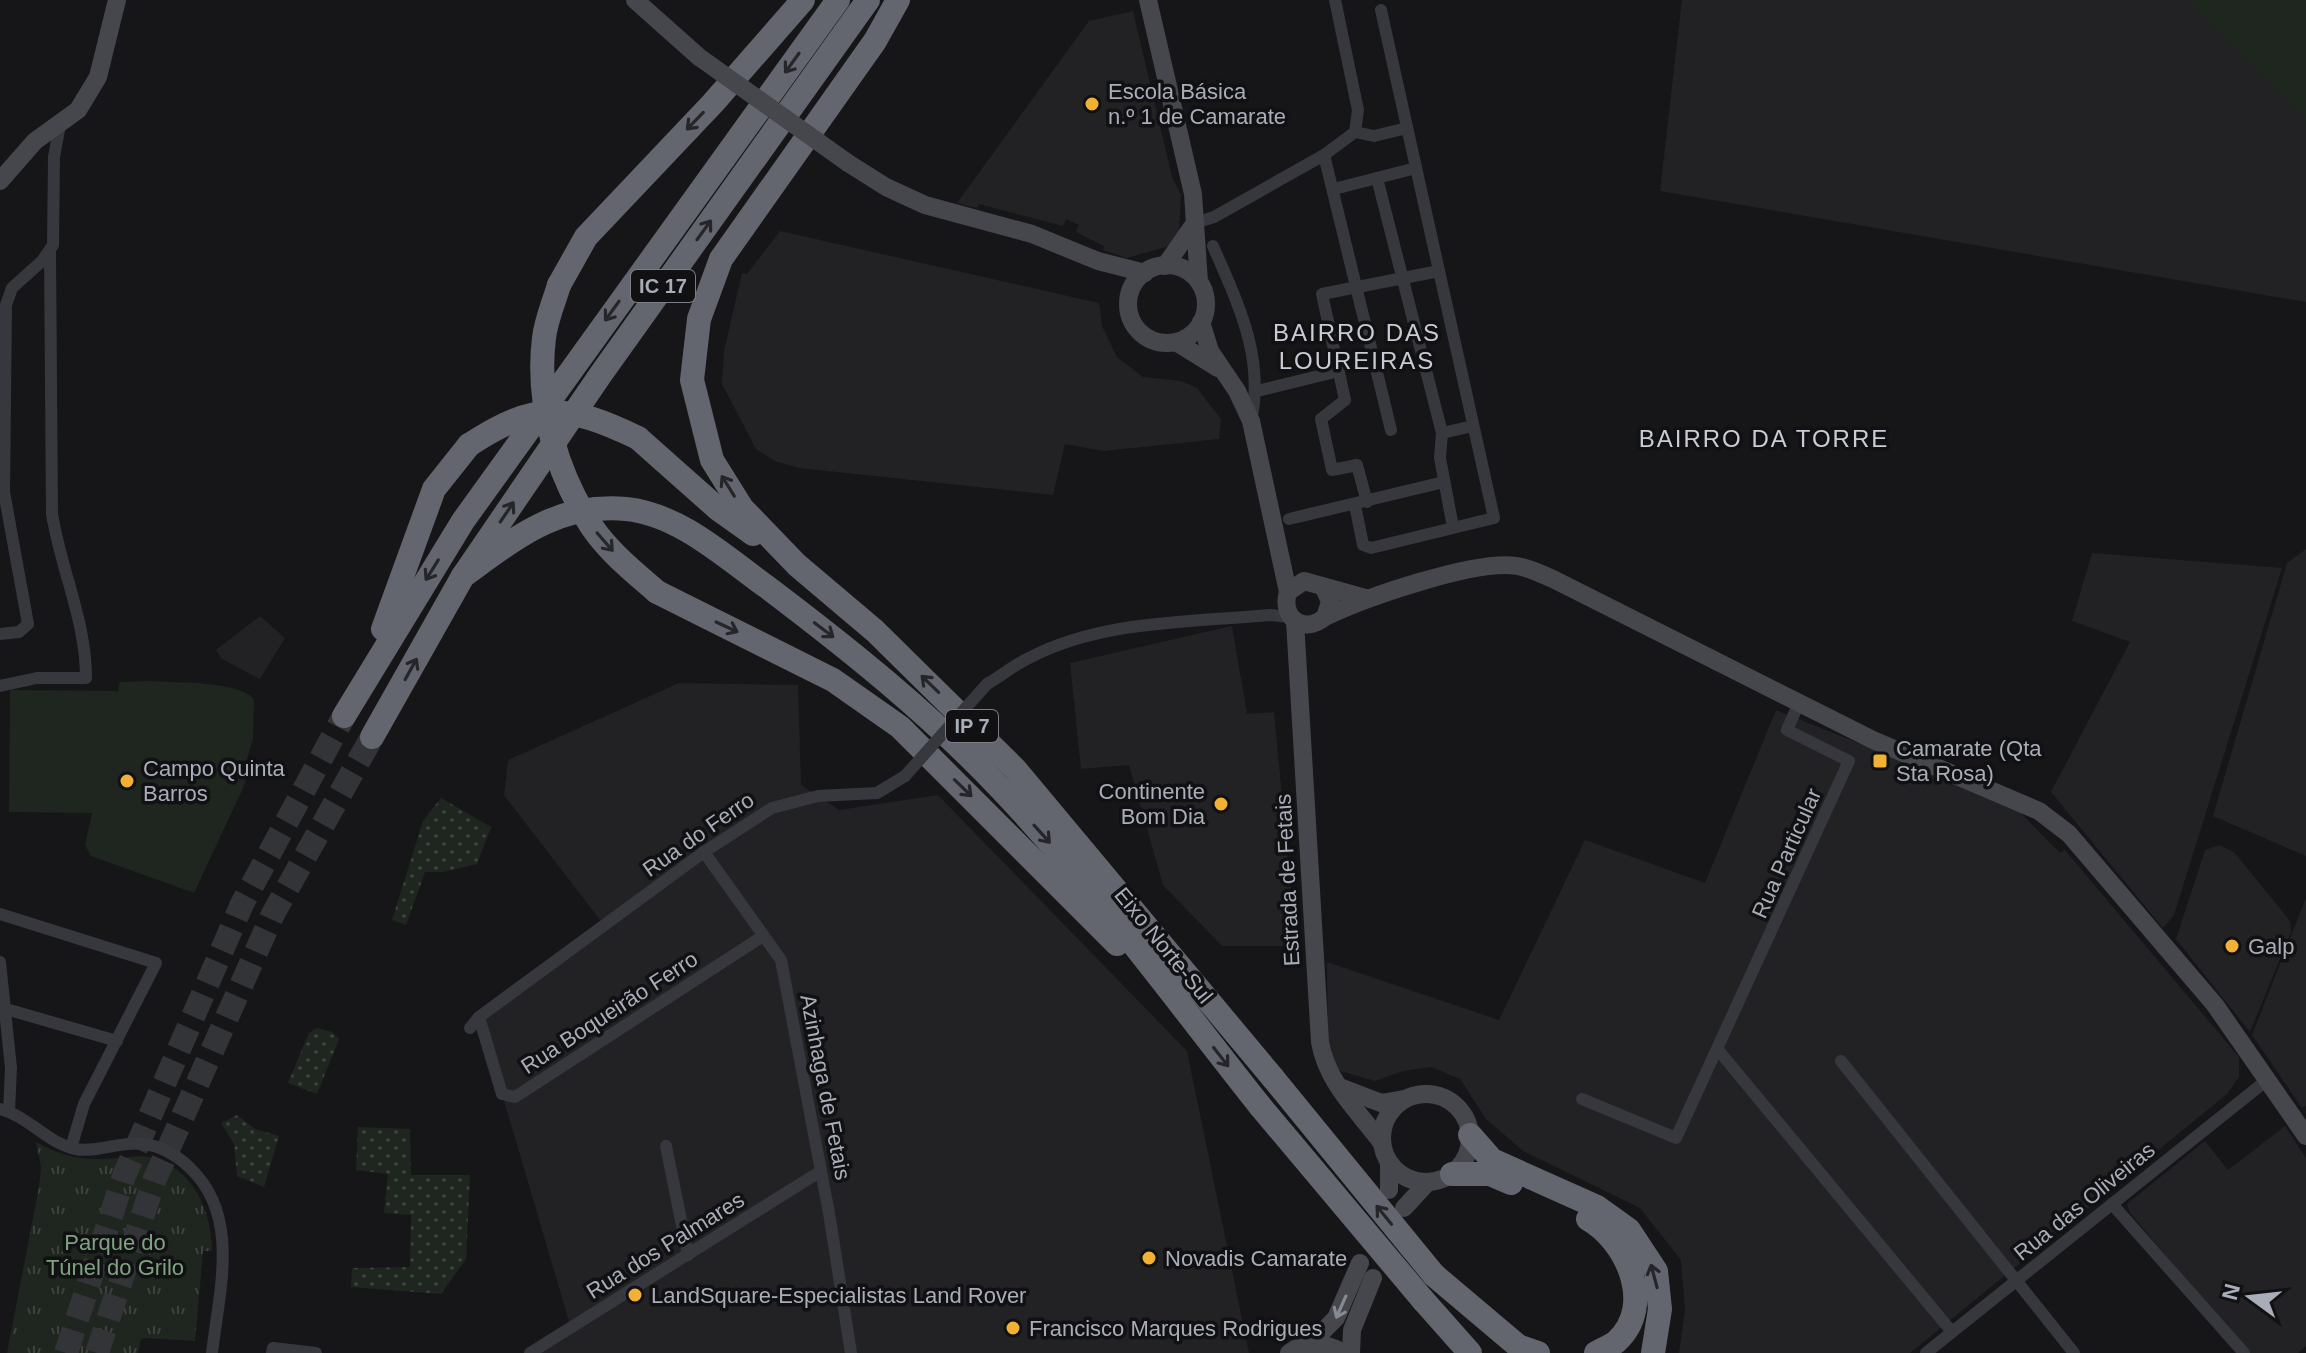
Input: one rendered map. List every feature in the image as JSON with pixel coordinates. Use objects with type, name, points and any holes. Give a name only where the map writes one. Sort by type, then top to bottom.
[{"type":"highway","points":[[803,0],[713,103],[586,237],[559,285],[544,336],[542,385],[564,473],[592,527],[621,561],[657,592],[833,680],[900,727],[1181,1007]]},
{"type":"highway","name":"IC 17","points":[[344,716],[463,521],[838,0]]},
{"type":"highway","name":"IC 17","points":[[372,737],[463,576],[601,374],[868,0]]},
{"type":"highway","points":[[797,565],[742,508],[712,460],[692,380],[699,319],[721,259],[875,41],[898,0]]},
{"type":"highway","points":[[361,688],[434,489],[469,445],[501,424],[563,411],[592,416],[638,438],[718,509],[797,565]]},
{"type":"highway","points":[[463,576],[554,517],[595,508],[629,509],[656,516],[699,538],[888,681],[999,786],[1076,871],[1260,1106],[1370,1258],[1470,1353]]},
{"type":"highway","name":"Eixo Norte-Sul","points":[[797,565],[875,631],[1015,769],[1501,1353]]},
{"type":"highway","points":[[1470,1135],[1492,1160],[1597,1207],[1629,1230],[1656,1271],[1660,1309],[1653,1353]]},
{"type":"highway","points":[[1452,1174],[1490,1174],[1592,1220],[1615,1241],[1634,1276],[1633,1311],[1619,1340],[1596,1353]]},
{"type":"highway","points":[[1434,1275],[1518,1346],[1538,1353]]},
{"type":"highway","points":[[1420,1306],[1451,1353]]},
{"type":"street","points":[[0,181],[35,141],[78,110],[98,77],[117,0]]},
{"type":"street","points":[[635,0],[699,57],[886,187],[925,205],[1052,240],[1098,261],[1145,273]]},
{"type":"street","points":[[1148,0],[1193,194],[1199,282],[1205,302],[1201,322],[1195,331],[1176,342]]},
{"type":"street","points":[[1165,266],[1195,223],[1214,217],[1324,155],[1355,132],[1358,110],[1335,0]]},
{"type":"street","points":[[1381,10],[1494,518],[1371,548],[1363,545],[1357,465],[1332,470],[1321,419],[1345,400],[1322,294],[1439,271]]},
{"type":"street","points":[[0,686],[37,678],[86,678],[77,609],[57,543],[52,514],[50,252],[54,236],[54,157],[60,125]]},
{"type":"street","points":[[1355,132],[1374,136],[1407,128]]},
{"type":"street","points":[[1324,155],[1359,287],[1391,430]]},
{"type":"street","points":[[1334,189],[1416,168]]},
{"type":"street","points":[[1377,178],[1442,433],[1444,482],[1453,527]]},
{"type":"street","points":[[1213,246],[1248,330],[1257,391],[1251,421]]},
{"type":"street","points":[[0,634],[19,632],[28,624],[28,609],[8,530],[2,473],[3,362],[9,295],[19,280],[50,252]]},
{"type":"street","points":[[1098,261],[1129,298],[1133,323],[1140,333],[1151,340],[1176,342],[1220,370]]},
{"type":"street","points":[[1129,298],[1137,279],[1165,266],[1178,267],[1199,282]]},
{"type":"street","points":[[1201,322],[1220,370]]},
{"type":"street","name":"Estrada de Fetais","points":[[1220,370],[1237,391],[1251,421],[1298,670],[1320,1042],[1324,1065],[1382,1143]]},
{"type":"street","points":[[1257,391],[1339,371]]},
{"type":"street","points":[[1442,433],[1473,426]]},
{"type":"street","points":[[1289,519],[1444,482]]},
{"type":"street","points":[[1277,548],[1317,584],[1330,602],[1322,620]]},
{"type":"street","points":[[1365,598],[1317,584],[1297,583],[1286,610],[1303,625],[1322,620],[1365,598],[1486,567],[1515,566],[1553,579],[1873,740],[2039,811],[2069,834],[2215,1005],[2305,1130]]},
{"type":"street","name":"Rua do Ferro","points":[[474,1022],[704,852],[772,808],[818,796],[877,793],[905,776],[987,684],[1029,657],[1070,641],[1146,626],[1286,610]]},
{"type":"street","name":"Estrada de Fetais","points":[[1298,670],[1322,620]]},
{"type":"street","name":"Rua Particular","points":[[1582,1099],[1676,1138],[1719,1051],[1849,761],[1787,730],[1799,703]]},
{"type":"street","name":"Azinhaga de Fetais","points":[[704,852],[781,960],[851,1353]]},
{"type":"street","points":[[0,914],[156,963],[84,1104],[71,1148]]},
{"type":"street","name":"Rua Boqueirão Ferro","points":[[474,1022],[502,1094],[515,1097],[763,936]]},
{"type":"street","points":[[0,962],[11,1068],[4,1110],[71,1148],[86,1150],[142,1143],[177,1156],[205,1182],[219,1212],[224,1238],[212,1353]]},
{"type":"street","points":[[6,1009],[117,1041]]},
{"type":"street","points":[[1719,1051],[1952,1332]]},
{"type":"street","points":[[1841,1061],[2074,1353]]},
{"type":"street","name":"Rua das Oliveiras","points":[[1926,1353],[2267,1080]]},
{"type":"street","points":[[1336,1085],[1381,1103],[1421,1094],[1439,1096],[1459,1111],[1470,1135],[1462,1163],[1452,1174],[1428,1182],[1413,1181],[1389,1162]]},
{"type":"street","points":[[1389,1190],[1389,1162],[1382,1143],[1383,1126],[1391,1110],[1404,1099]]},
{"type":"street","points":[[666,1146],[688,1255]]},
{"type":"street","name":"Rua dos Palmares","points":[[530,1353],[821,1171]]},
{"type":"street","points":[[1404,1208],[1428,1182]]},
{"type":"street","points":[[2112,1204],[2244,1353]]},
{"type":"street","points":[[1289,1353],[1311,1343],[1336,1318],[1370,1258]]},
{"type":"street","points":[[1351,1353],[1352,1330],[1373,1278]]},
{"type":"street","points":[[1311,1343],[1328,1345],[1344,1353]]},
{"type":"street","points":[[272,1353],[273,1348],[316,1353]]},
{"type":"shaded area","points":[[1682,0],[2306,0],[2306,302],[1660,191]]},
{"type":"shaded area","name":"Escola Básica n.º 1 de Camarate","points":[[1133,11],[1172,177],[1181,195],[1179,233],[1169,246],[1127,258],[1103,250],[1104,246],[1076,232],[1079,225],[1066,219],[1063,226],[979,204],[977,208],[957,203],[1089,21]]},
{"type":"shaded area","points":[[780,231],[1099,303],[1102,326],[1117,357],[1143,377],[1181,381],[1197,388],[1221,419],[1219,439],[1104,451],[1065,444],[1053,495],[799,468],[775,461],[756,449],[722,384],[724,351],[742,273],[747,274]]},
{"type":"shaded area","points":[[2306,549],[2306,856],[2213,816],[2287,563]]},
{"type":"shaded area","points":[[2092,553],[2282,568],[2174,915],[2163,928],[2051,792],[2130,642],[2072,621]]},
{"type":"shaded area","points":[[260,616],[285,638],[260,679],[222,659],[216,650]]},
{"type":"shaded area","points":[[1232,626],[1247,714],[1274,712],[1296,946],[1222,946],[1163,885],[1129,765],[1081,769],[1070,663]]},
{"type":"shaded area","points":[[679,683],[798,685],[801,785],[839,810],[938,795],[1187,1051],[1249,1353],[537,1353],[571,1328],[502,1094],[484,1009],[607,929],[504,795],[508,760]]},
{"type":"shaded area","points":[[1776,710],[2013,805],[2060,853],[2065,850],[2239,1057],[2239,1077],[2227,1094],[1910,1353],[1679,1353],[1685,1310],[1681,1260],[1640,1208],[1523,1151],[1486,1119],[1460,1079],[1431,1067],[1403,1071],[1375,1081],[1337,1070],[1328,1051],[1327,962],[1499,1020],[1585,840],[1705,883]]},
{"type":"shaded area","points":[[2219,845],[2234,852],[2290,921],[2291,932],[2250,1032],[2176,939],[2205,850]]},
{"type":"shaded area","points":[[2306,898],[2306,1106],[2302,1108],[2252,1035]]},
{"type":"shaded area","points":[[2285,1126],[2306,1158],[2306,1346],[2298,1353],[2249,1353],[2130,1213],[2127,1204],[2205,1141],[2228,1170]]},
{"type":"green space","points":[[2185,0],[2306,0],[2306,121]]},
{"type":"green space","name":"Campo Quinta Barros","points":[[120,682],[220,685],[234,688],[254,699],[253,739],[244,769],[248,773],[194,893],[91,856],[85,845],[92,813],[9,812],[10,690],[118,691]]},
{"type":"green space","points":[[441,798],[491,827],[477,864],[444,872],[425,872],[406,925],[392,920],[423,821]]},
{"type":"green space","points":[[317,1028],[332,1032],[339,1039],[317,1094],[288,1083],[309,1033]]},
{"type":"green space","points":[[237,1115],[255,1129],[279,1136],[264,1187],[237,1176],[234,1144],[221,1123]]},
{"type":"green space","points":[[358,1127],[410,1129],[411,1175],[470,1175],[466,1259],[441,1294],[351,1287],[352,1268],[410,1267],[411,1215],[384,1213],[388,1174],[356,1170]]},
{"type":"green space","name":"Parque do Túnel do Grilo","points":[[36,1142],[56,1152],[85,1158],[149,1157],[164,1162],[188,1180],[204,1206],[212,1251],[203,1251],[195,1341],[141,1339],[138,1353],[7,1353],[39,1187],[41,1167]]},
{"type":"tunnel","points":[[66,1353],[124,1176],[242,904],[344,716]]},
{"type":"tunnel","points":[[97,1353],[154,1181],[273,914],[372,737]]},
{"type":"place","name":"Escola Básica n.º 1 de Camarate","points":[[1092,104]]},
{"type":"place","name":"Camarate (Qta Sta Rosa)","points":[[1880,761]]},
{"type":"place","name":"Campo Quinta Barros","points":[[127,781]]},
{"type":"place","name":"Continente Bom Dia","points":[[1221,804]]},
{"type":"place","name":"Galp","points":[[2232,946]]},
{"type":"place","name":"Novadis Camarate","points":[[1149,1258]]},
{"type":"place","name":"LandSquare-Especialistas Land Rover","points":[[635,1295]]},
{"type":"place","name":"Francisco Marques Rodrigues","points":[[1013,1328]]},
{"type":"district","name":"BAIRRO DAS LOUREIRAS","points":[[1357,347]]},
{"type":"district","name":"BAIRRO DA TORRE","points":[[1764,439]]}]
